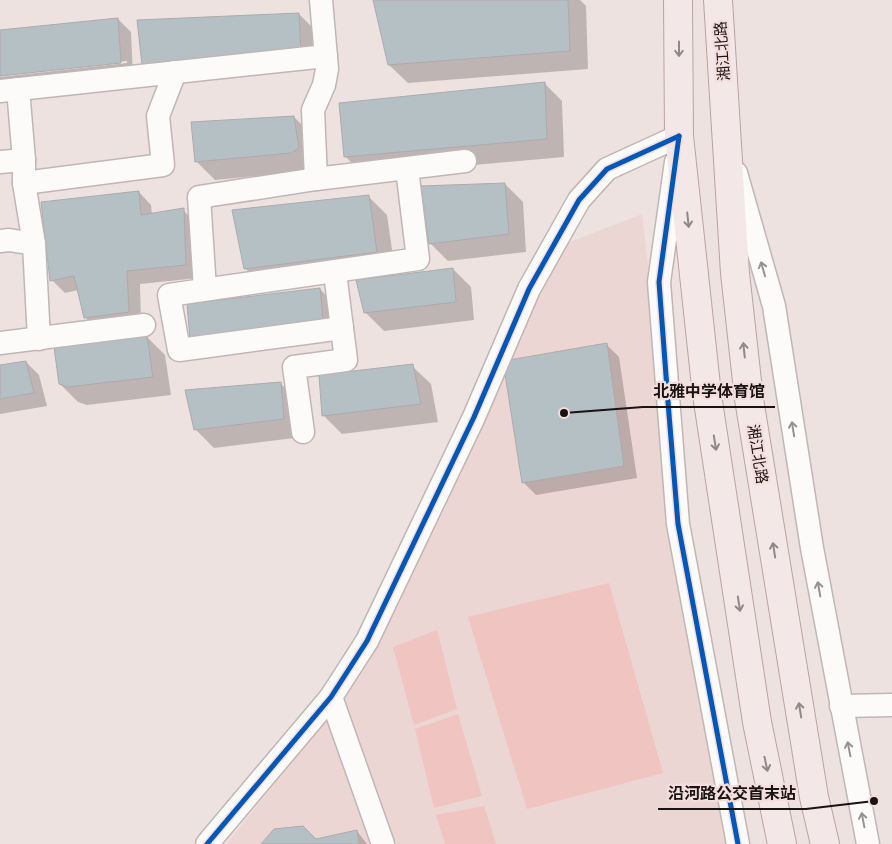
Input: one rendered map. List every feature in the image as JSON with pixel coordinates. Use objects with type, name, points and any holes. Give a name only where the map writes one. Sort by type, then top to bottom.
[{"type":"main road","points":[[678,0],[679,136],[707,395],[757,722],[782,844]]},
{"type":"main road","name":"湘江北路","points":[[718,0],[735,273],[749,399],[814,797],[825,844]]},
{"type":"street","points":[[316,179],[313,110],[324,85],[327,69],[321,0]]},
{"type":"street","points":[[39,339],[34,244],[24,183],[24,160],[9,90],[326,56]]},
{"type":"street","points":[[24,183],[164,165],[158,116],[175,72]]},
{"type":"street","points":[[207,844],[331,697],[367,641],[474,417],[529,289],[579,200],[607,169],[679,136]]},
{"type":"street","points":[[679,136],[658,282],[671,440],[678,524],[738,844]]},
{"type":"street","points":[[728,143],[774,306],[812,548],[868,844]]},
{"type":"street","points":[[0,162],[24,160]]},
{"type":"street","points":[[205,289],[199,197],[316,179],[465,161]]},
{"type":"street","points":[[342,328],[179,350],[169,295],[336,273],[418,259],[407,169]]},
{"type":"street","points":[[0,242],[9,240],[34,244]]},
{"type":"street","points":[[303,432],[294,367],[346,360],[336,273]]},
{"type":"street","points":[[0,343],[144,325]]},
{"type":"street","points":[[331,697],[383,844]]},
{"type":"street","points":[[841,706],[892,704]]},
{"type":"shaded area","points":[[642,214],[692,634],[733,844],[226,844],[293,761],[503,361],[552,249]]},
{"type":"shaded area","points":[[609,583],[663,773],[527,809],[468,617]]},
{"type":"shaded area","points":[[437,630],[457,709],[414,725],[393,647]]},
{"type":"shaded area","points":[[458,714],[482,796],[434,808],[415,729]]},
{"type":"shaded area","points":[[484,806],[496,844],[445,844],[436,815]]},
{"type":"building","points":[[373,0],[568,0],[570,51],[388,65]]},
{"type":"building","points":[[299,13],[301,54],[142,65],[137,20]]},
{"type":"building","points":[[118,18],[121,63],[0,76],[0,30]]},
{"type":"building","points":[[545,82],[547,139],[344,157],[339,103]]},
{"type":"building","points":[[294,116],[299,148],[291,153],[195,162],[191,122]]},
{"type":"building","points":[[505,183],[509,234],[429,244],[421,186]]},
{"type":"building","points":[[139,191],[141,215],[184,208],[186,265],[127,271],[129,312],[84,318],[74,276],[50,281],[41,202]]},
{"type":"building","points":[[369,195],[377,252],[244,269],[232,210]]},
{"type":"building","points":[[453,268],[456,302],[364,313],[356,280]]},
{"type":"building","points":[[320,288],[323,319],[190,339],[187,304]]},
{"type":"building","points":[[147,336],[153,377],[68,387],[59,384],[54,347]]},
{"type":"building","points":[[607,343],[624,466],[522,483],[503,361]]},
{"type":"building","points":[[26,361],[34,393],[0,399],[0,365]]},
{"type":"building","points":[[413,364],[421,404],[322,416],[319,375]]},
{"type":"building","points":[[281,382],[284,419],[194,430],[185,390]]},
{"type":"building","points":[[303,826],[316,839],[357,830],[359,844],[261,844],[274,829]]},
{"type":"cycle path","points":[[679,136],[659,282],[678,524],[738,844]]},
{"type":"cycle path","points":[[207,844],[331,697],[367,641],[474,417],[529,289],[579,200],[607,169],[679,136]]},
{"type":"place","name":"北雅中学体育馆","points":[[564,413]]},
{"type":"place","name":"沿河路公交首末站","points":[[874,801]]}]
